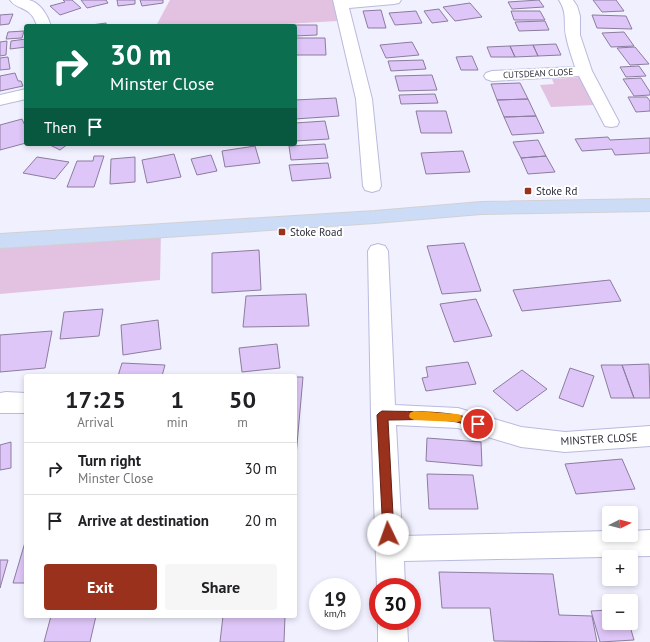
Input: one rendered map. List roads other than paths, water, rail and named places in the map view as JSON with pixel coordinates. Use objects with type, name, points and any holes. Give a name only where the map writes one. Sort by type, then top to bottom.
[{"type":"main road","points":[[0,241],[375,217],[481,208],[650,206]]},
{"type":"street","points":[[372,186],[364,99],[340,2],[394,0]]},
{"type":"street","name":"CUTSDEAN CLOSE","points":[[566,0],[570,6],[573,16],[573,35],[584,71],[611,122]]},
{"type":"street","points":[[22,1],[37,11],[42,17],[44,24]]},
{"type":"street","name":"CUTSDEAN CLOSE","points":[[492,76],[584,71]]},
{"type":"street","points":[[0,100],[24,94]]},
{"type":"street","points":[[378,251],[382,415],[391,578]]},
{"type":"street","points":[[0,403],[24,403]]},
{"type":"street","name":"MINSTER CLOSE","points":[[382,415],[458,418],[520,438],[565,442],[650,436]]},
{"type":"street","points":[[389,549],[650,543]]},
{"type":"street","points":[[393,630],[394,642]]},
{"type":"place","name":"Stoke Rd","points":[[528,191]]},
{"type":"place","name":"Stoke Road","points":[[282,232]]}]
